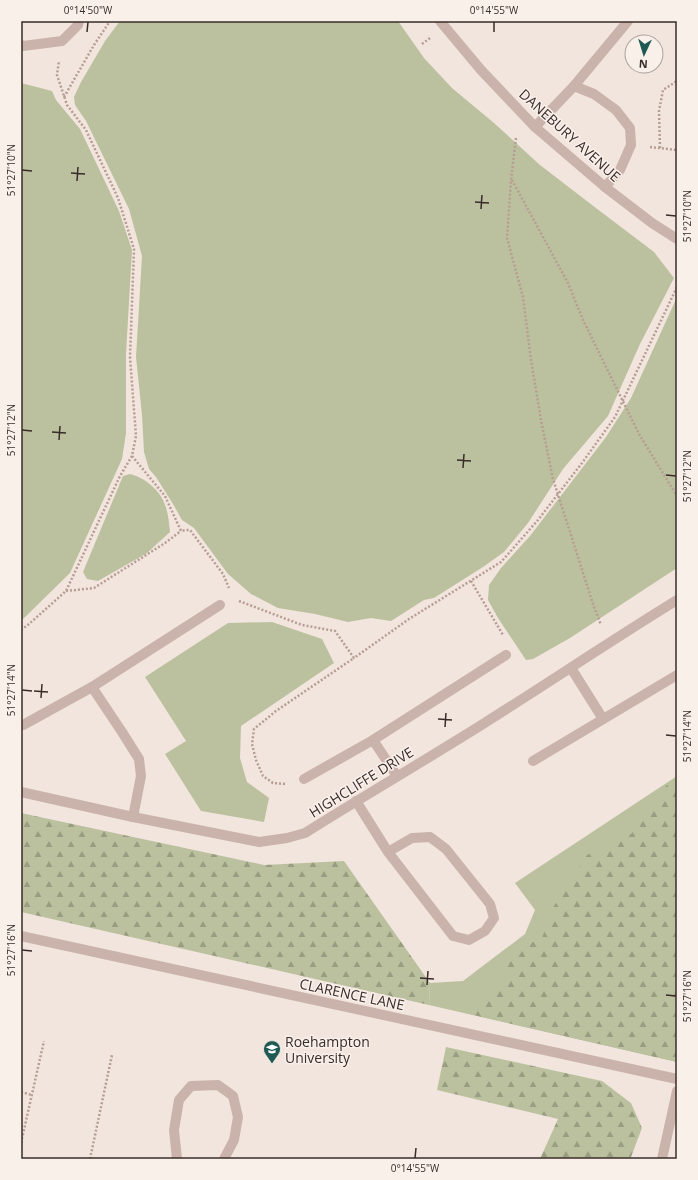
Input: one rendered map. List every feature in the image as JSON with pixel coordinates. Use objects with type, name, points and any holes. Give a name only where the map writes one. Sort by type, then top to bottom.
[{"type":"street","points":[[21,45],[62,41],[78,25],[78,21]]},
{"type":"street","name":"DANEBURY AVENUE","points":[[440,21],[481,70],[535,127],[605,188],[652,223],[677,239]]},
{"type":"street","points":[[535,127],[574,86],[628,21]]},
{"type":"street","points":[[574,86],[594,94],[616,110],[630,128],[631,145],[620,170],[605,188]]},
{"type":"street","name":"HIGHCLIFFE DRIVE","points":[[21,792],[133,817],[259,842],[287,838],[305,833],[481,725],[677,600]]},
{"type":"street","points":[[23,725],[92,687],[220,605]]},
{"type":"street","points":[[304,778],[373,740],[506,654]]},
{"type":"street","points":[[571,668],[603,719]]},
{"type":"street","points":[[533,761],[677,674]]},
{"type":"street","points":[[92,687],[139,759],[142,776],[133,817]]},
{"type":"street","points":[[373,740],[397,776]]},
{"type":"street","points":[[356,801],[388,852],[453,936],[469,940],[485,931],[494,918],[490,904],[446,849],[430,837],[412,838],[388,852]]},
{"type":"street","name":"CLARENCE LANE","points":[[21,936],[677,1079]]},
{"type":"street","points":[[177,1159],[174,1130],[179,1100],[191,1086],[218,1085],[233,1096],[238,1117],[234,1140],[224,1159]]},
{"type":"street","points":[[662,1159],[677,1091]]},
{"type":"path","points":[[64,97],[94,45],[110,21]]},
{"type":"path","points":[[21,630],[66,592],[120,476],[132,456],[136,436],[130,357],[134,249],[118,198],[86,130],[66,105],[57,75],[62,41]]},
{"type":"path","points":[[660,148],[659,111],[663,90],[677,81]]},
{"type":"path","points":[[516,138],[511,180],[507,238],[524,297],[531,360],[553,479],[593,604],[609,642]]},
{"type":"path","points":[[631,145],[677,150]]},
{"type":"path","points":[[511,180],[568,283],[583,320],[639,434],[677,496]]},
{"type":"path","points":[[304,778],[288,784],[281,784],[273,783],[264,776],[256,760],[252,744],[254,729],[276,711],[409,619],[501,562],[538,520],[582,463],[615,416],[677,287]]},
{"type":"path","points":[[132,456],[165,496],[181,531]]},
{"type":"path","points":[[66,592],[94,588],[181,531],[186,530],[190,530],[223,574],[231,591]]},
{"type":"path","points":[[471,580],[510,647],[506,654]]},
{"type":"path","points":[[236,597],[239,602],[302,625],[335,631],[354,658]]},
{"type":"path","points":[[21,1143],[44,1041]]},
{"type":"path","points":[[90,1159],[112,1055]]},
{"type":"path","points":[[21,1092],[32,1095]]},
{"type":"green space","points":[[120,21],[398,21],[424,58],[452,88],[494,123],[540,165],[654,252],[674,278],[640,344],[608,416],[563,469],[528,523],[504,552],[434,598],[424,600],[391,621],[371,618],[348,622],[315,614],[278,608],[251,594],[228,574],[194,528],[182,520],[156,477],[149,469],[144,452],[136,357],[142,256],[129,209],[86,121],[75,105],[74,97],[105,41]]},
{"type":"green space","points":[[21,83],[52,91],[56,100],[80,129],[119,211],[132,250],[126,354],[126,433],[122,459],[70,573],[21,621]]},
{"type":"green space","points":[[677,297],[677,568],[570,638],[533,659],[526,660],[488,600],[489,585],[501,568],[530,536],[606,437],[631,398]]},
{"type":"green space","points":[[130,474],[147,482],[162,498],[167,511],[170,532],[147,553],[98,581],[87,579],[83,572],[123,476]]},
{"type":"green space","points":[[272,622],[322,639],[334,663],[241,726],[240,758],[247,782],[269,798],[264,822],[201,811],[165,754],[186,741],[145,677],[228,623]]},
{"type":"green space","points":[[677,776],[677,1062],[429,1005],[430,983],[463,981],[525,934],[535,910],[515,883]]},
{"type":"green space","points":[[669,782],[677,784],[677,1062],[465,1013],[502,982],[509,953],[542,938],[554,906],[587,855],[631,834]]},
{"type":"green space","points":[[21,813],[264,865],[344,861],[430,983],[429,1005],[21,912]]},
{"type":"green space","points":[[446,1047],[602,1081],[631,1103],[642,1128],[631,1157],[627,1159],[540,1159],[558,1119],[437,1090]]},
{"type":"place","name":"Roehampton University","points":[[272,1064]]}]
